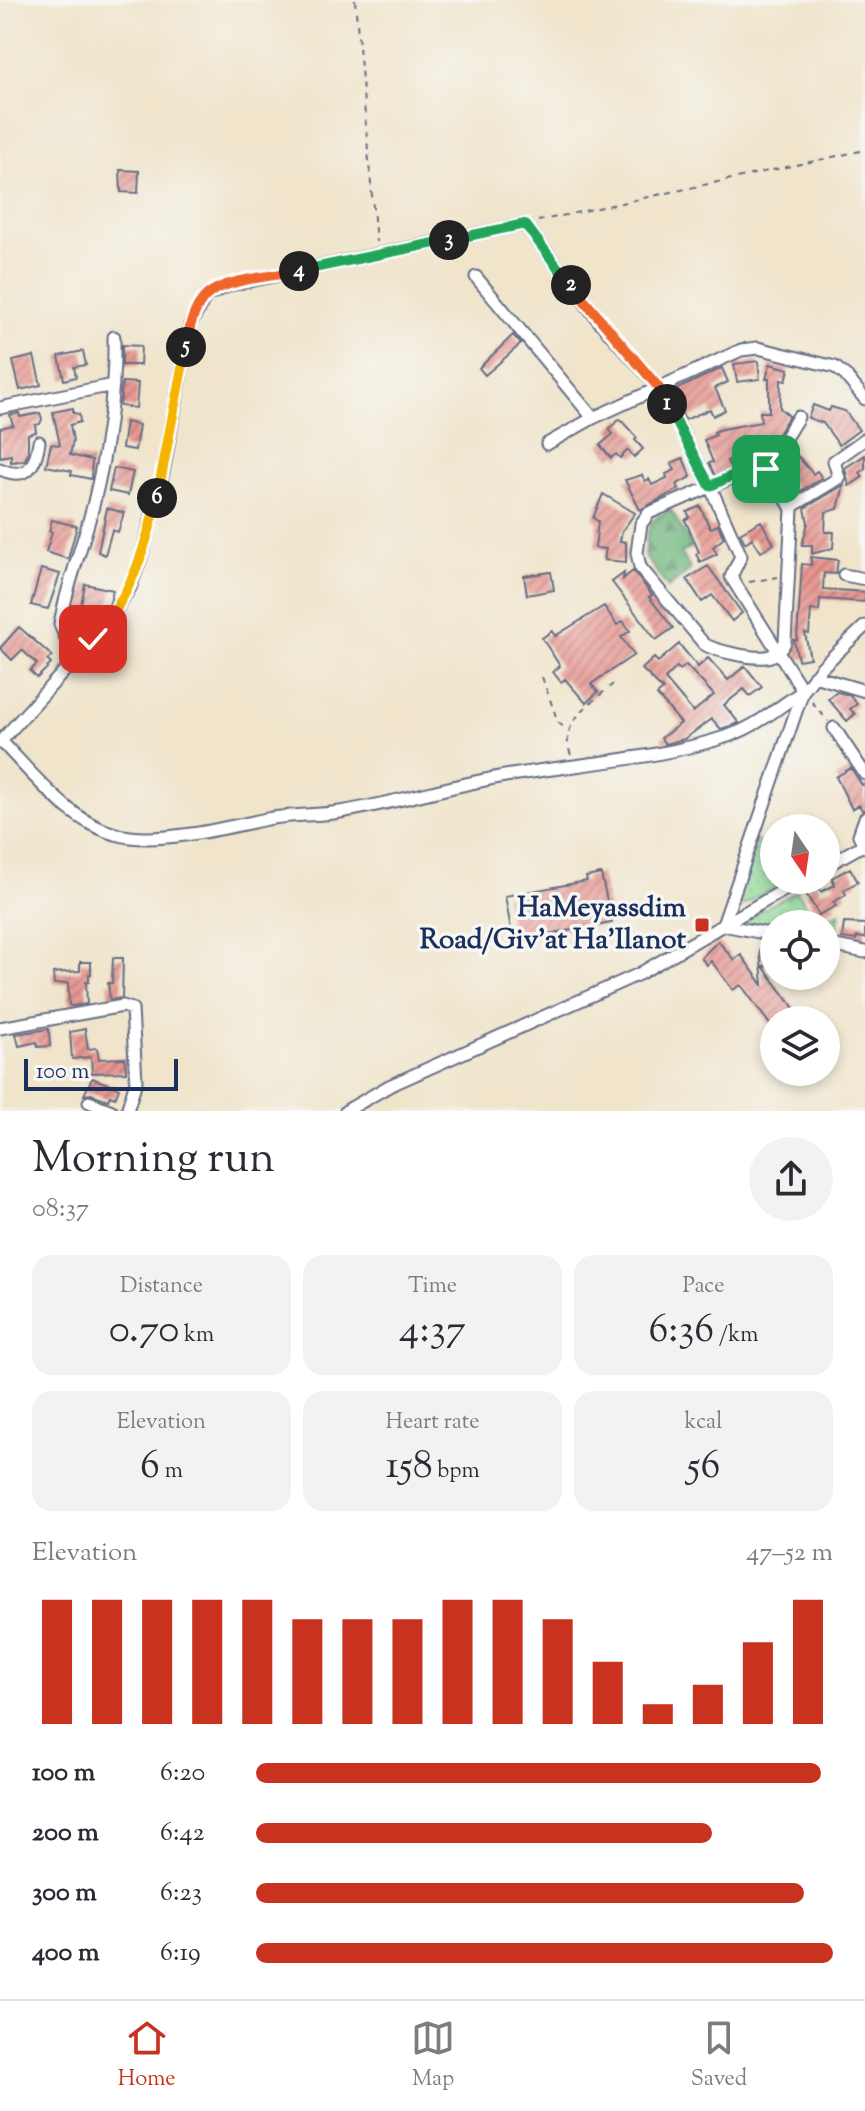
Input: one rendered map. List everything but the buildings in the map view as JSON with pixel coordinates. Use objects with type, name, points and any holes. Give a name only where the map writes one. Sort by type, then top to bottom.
[{"type":"street","points":[[525,224],[599,321],[659,388],[710,486],[741,556],[731,577],[803,691],[732,734],[660,752],[502,777],[338,813],[286,816],[220,829],[129,837],[83,819],[1,742],[105,626],[123,601],[142,555],[163,473],[190,325],[206,296],[230,285],[525,224]]},
{"type":"street","points":[[476,277],[593,418]]},
{"type":"street","points":[[80,652],[65,636],[60,624],[96,490],[110,420],[114,337]]},
{"type":"street","points":[[547,444],[593,418],[741,350],[758,348],[835,367],[865,399]]},
{"type":"street","points":[[0,408],[113,385]]},
{"type":"street","points":[[766,469],[798,417]]},
{"type":"street","points":[[791,507],[839,478],[834,461],[865,439]]},
{"type":"street","points":[[0,469],[11,474],[30,468],[36,461],[39,442]]},
{"type":"street","points":[[757,467],[766,469],[791,507],[785,642],[777,652],[766,657],[709,647],[640,567],[637,553],[643,518],[710,486],[757,467]]},
{"type":"street","points":[[844,575],[865,579]]},
{"type":"street","points":[[723,925],[803,691],[865,626]]},
{"type":"street","points":[[814,676],[865,691]]},
{"type":"street","points":[[834,728],[865,774]]},
{"type":"street","points":[[840,859],[864,846],[859,835],[865,818]]},
{"type":"street","points":[[346,1111],[389,1086],[639,974],[777,894]]},
{"type":"street","points":[[723,925],[760,932]]},
{"type":"street","points":[[840,947],[865,952]]},
{"type":"street","points":[[0,1028],[123,1006],[132,1009],[136,1081],[127,1111]]},
{"type":"street","points":[[89,1102],[112,1111]]},
{"type":"path","points":[[355,0],[377,256]]},
{"type":"path","points":[[525,224],[865,150]]},
{"type":"path","points":[[736,585],[789,575]]},
{"type":"path","points":[[542,677],[558,722],[568,731]]},
{"type":"path","points":[[578,766],[568,751],[568,731],[573,719],[613,684]]},
{"type":"path","points":[[803,691],[834,728]]},
{"type":"green space","points":[[671,510],[692,547],[681,553],[691,569],[668,588],[645,556],[649,527],[656,518]]},
{"type":"green space","points":[[757,841],[760,842],[760,894],[763,894],[733,911]]},
{"type":"green space","points":[[791,894],[799,894],[809,910],[761,910]]},
{"type":"green space","points":[[760,911],[760,926],[739,922]]},
{"type":"place","name":"HaMeyassdim Road/Giv'at Ha'Ilanot","points":[[702,925]]},
{"type":"route","points":[[93,639],[123,601],[142,555],[163,473],[187,337],[194,314],[206,296],[230,285],[525,224],[599,321],[659,388],[710,486],[757,467],[766,469]]}]
